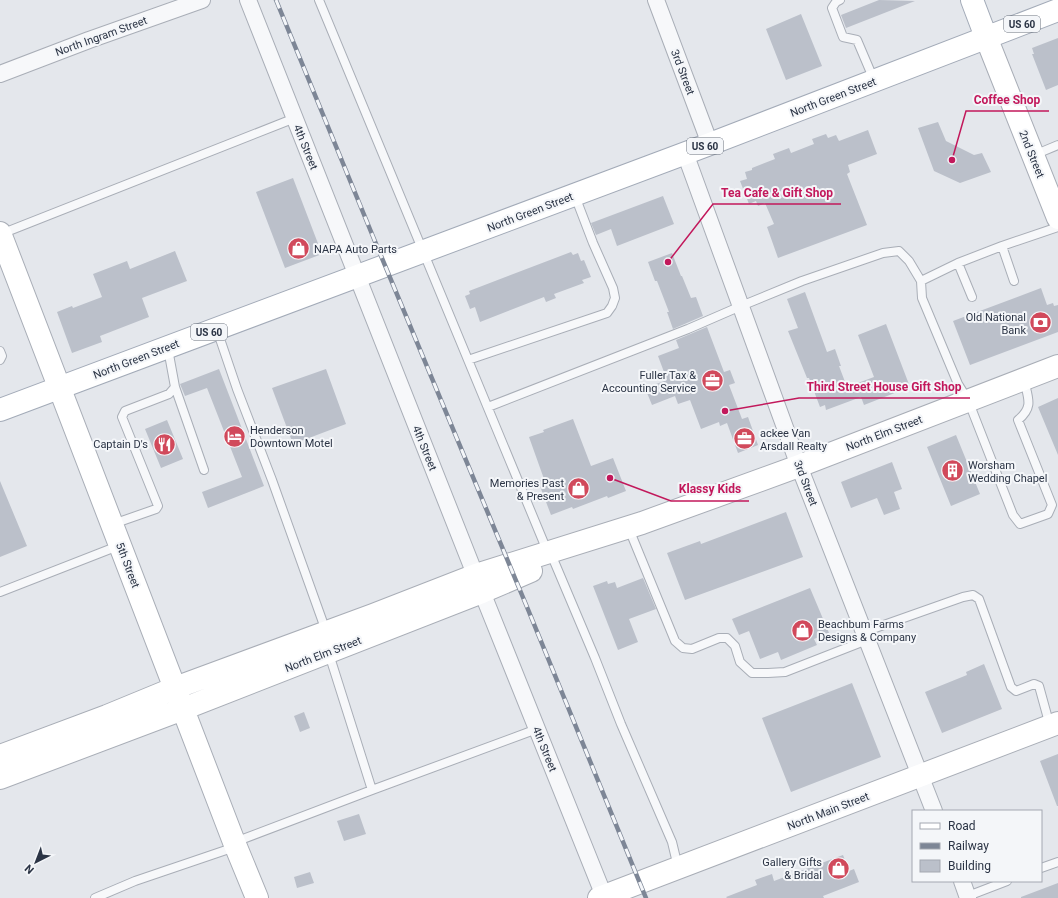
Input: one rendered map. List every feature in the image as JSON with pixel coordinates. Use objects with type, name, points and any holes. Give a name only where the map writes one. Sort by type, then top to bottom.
[{"type":"street","name":"North Ingram Street","points":[[0,74],[202,0]]},
{"type":"street","name":"4th Street","points":[[248,0],[537,729],[601,897]]},
{"type":"street","name":"3rd Street","points":[[656,0],[710,144]]},
{"type":"street","name":"2nd Street","points":[[972,0],[1058,218]]},
{"type":"street","name":"North Green Street","points":[[0,410],[685,154],[1058,10]]},
{"type":"street","name":"3rd Street","points":[[685,154],[799,466],[934,810]]},
{"type":"street","name":"5th Street","points":[[0,233],[5,261],[60,388],[182,709],[256,898]]},
{"type":"street","name":"North Elm Street","points":[[0,778],[182,709],[328,642],[551,557],[799,466],[1058,366]]},
{"type":"street","name":"North Elm Street","points":[[0,756],[107,716],[175,688],[328,642]]},
{"type":"street","name":"North Main Street","points":[[601,897],[1054,725]]},
{"type":"street","points":[[962,882],[968,897]]},
{"type":"lane","points":[[319,0],[468,360],[672,842],[678,868]]},
{"type":"lane","points":[[840,0],[836,2],[832,8],[843,37],[857,40],[874,81]]},
{"type":"lane","points":[[0,233],[295,118]]},
{"type":"lane","points":[[1033,155],[1058,145]]},
{"type":"lane","points":[[468,360],[607,313],[612,306],[615,298],[613,288],[574,195]]},
{"type":"lane","points":[[920,281],[958,263],[1058,227]]},
{"type":"lane","points":[[1002,246],[1014,281]]},
{"type":"lane","points":[[488,407],[688,330],[802,281],[883,253],[899,251],[909,261],[920,281],[922,298],[958,384],[968,400],[1013,515],[1020,524],[1048,514],[1052,505],[1018,420],[1025,414],[1029,406],[1024,379]]},
{"type":"lane","points":[[958,263],[972,297]]},
{"type":"lane","points":[[217,329],[237,388],[272,480],[328,642],[372,790]]},
{"type":"lane","points":[[167,347],[175,387],[204,470]]},
{"type":"lane","points":[[0,351],[2,356],[0,360]]},
{"type":"lane","points":[[112,524],[156,509],[158,506],[122,417],[125,411],[169,394],[175,387]]},
{"type":"lane","points":[[636,526],[675,641],[683,648],[692,649],[719,638],[727,638],[735,646],[740,662],[752,672],[785,672],[866,636],[963,597],[973,595],[978,599],[1011,687],[1016,691],[1034,684],[1039,686],[1054,725]]},
{"type":"lane","points":[[0,592],[120,545]]},
{"type":"lane","points":[[95,898],[135,881],[235,844],[372,790],[537,729]]},
{"type":"lane","points":[[1042,868],[1058,862]]},
{"type":"lane","points":[[968,897],[1005,882]]},
{"type":"building","points":[[879,0],[915,1],[846,28],[841,15]]},
{"type":"building","points":[[801,14],[822,66],[786,80],[766,29]]},
{"type":"building","points":[[1058,38],[1058,85],[1046,90],[1032,54],[1034,54],[1032,48]]},
{"type":"building","points":[[938,122],[946,141],[974,155],[982,153],[991,172],[960,183],[934,171],[918,128]]},
{"type":"building","points":[[868,130],[877,154],[848,165],[850,172],[847,174],[867,225],[778,258],[767,227],[774,224],[765,203],[758,206],[756,201],[749,204],[740,181],[747,179],[745,172],[775,159],[773,154],[789,148],[791,153],[814,144],[812,139],[826,134],[828,138],[836,135],[839,141]]},
{"type":"building","points":[[293,178],[322,254],[285,268],[256,192]]},
{"type":"building","points":[[663,196],[674,224],[617,246],[611,229],[596,235],[591,223]]},
{"type":"building","points":[[175,251],[187,281],[142,298],[149,317],[100,336],[102,342],[72,353],[57,312],[72,306],[73,308],[102,297],[93,274],[127,261],[130,269]]},
{"type":"building","points":[[571,252],[573,255],[578,253],[581,261],[584,260],[591,277],[582,280],[584,283],[554,294],[556,298],[546,302],[544,297],[480,322],[475,307],[470,309],[465,296],[470,294],[469,291]]},
{"type":"building","points":[[672,253],[691,298],[696,297],[703,316],[673,329],[667,312],[669,312],[648,262]]},
{"type":"building","points":[[1041,288],[1047,305],[1053,303],[1054,306],[1058,305],[1058,332],[970,365],[953,321]]},
{"type":"building","points":[[805,292],[827,352],[835,349],[841,366],[839,366],[847,387],[874,377],[858,335],[886,324],[910,387],[864,405],[861,397],[826,410],[825,405],[820,407],[788,331],[798,328],[787,299]]},
{"type":"building","points":[[707,327],[724,372],[730,370],[735,383],[729,385],[742,419],[748,417],[758,445],[738,453],[727,423],[720,426],[719,422],[701,429],[690,400],[678,404],[675,396],[652,405],[645,388],[667,380],[658,356],[679,348],[676,340]]},
{"type":"building","name":"Henderson Downtown Motel","points":[[219,369],[264,486],[208,508],[202,492],[242,477],[207,388],[185,396],[180,384]]},
{"type":"building","points":[[326,369],[346,424],[293,444],[272,388]]},
{"type":"building","points":[[1058,398],[1058,455],[1038,407]]},
{"type":"building","points":[[573,419],[591,466],[613,458],[626,491],[608,498],[607,496],[573,509],[572,507],[551,515],[538,481],[544,479],[529,437]]},
{"type":"building","name":"Captain D's","points":[[167,420],[183,459],[161,468],[145,429]]},
{"type":"building","name":"Worsham Wedding Chapel","points":[[956,435],[980,494],[951,506],[927,447]]},
{"type":"building","points":[[892,462],[902,489],[894,492],[900,509],[884,515],[877,498],[851,508],[841,482]]},
{"type":"building","points":[[0,481],[27,546],[0,557]]},
{"type":"building","points":[[786,512],[803,557],[685,600],[667,553],[700,541],[701,544]]},
{"type":"building","points":[[643,578],[656,609],[629,619],[638,642],[618,650],[593,586],[607,581],[608,584],[615,582],[617,588]]},
{"type":"building","points":[[810,588],[829,633],[814,639],[817,645],[781,660],[778,652],[760,659],[749,631],[739,635],[732,619]]},
{"type":"building","points":[[984,664],[1002,709],[942,733],[925,692],[967,675],[966,672]]},
{"type":"building","points":[[852,683],[881,757],[791,792],[762,718]]},
{"type":"building","points":[[304,712],[310,728],[300,732],[294,716]]},
{"type":"building","points":[[1058,754],[1058,806],[1057,806],[1040,761]]},
{"type":"building","points":[[359,814],[366,834],[344,841],[337,821]]},
{"type":"building","points":[[843,855],[849,871],[854,869],[859,882],[823,896],[824,898],[726,897],[757,885],[755,880],[772,874],[774,881]]},
{"type":"building","points":[[310,872],[314,883],[297,888],[294,877]]},
{"type":"building","points":[[1058,883],[1058,898],[1021,898],[1021,897]]},
{"type":"railway","points":[[276,0],[646,898]]},
{"type":"place","name":"Coffee Shop","points":[[952,160]]},
{"type":"place","name":"NAPA Auto Parts","points":[[299,249]]},
{"type":"place","name":"Tea Cafe & Gift Shop","points":[[668,262]]},
{"type":"place","name":"Old National Bank","points":[[1041,323]]},
{"type":"place","name":"Fuller Tax & Accounting Service","points":[[712,381]]},
{"type":"place","name":"Third Street House Gift Shop","points":[[725,411]]},
{"type":"place","name":"Henderson Downtown Motel","points":[[235,436]]},
{"type":"place","name":"ackee Van Arsdall Realty","points":[[744,439]]},
{"type":"place","name":"Captain D's","points":[[164,444]]},
{"type":"place","name":"Worsham Wedding Chapel","points":[[953,471]]},
{"type":"place","name":"Klassy Kids","points":[[610,478]]},
{"type":"place","name":"Memories Past & Present","points":[[579,489]]},
{"type":"place","name":"Beachbum Farms Designs & Company","points":[[803,630]]},
{"type":"place","name":"Gallery Gifts & Bridal","points":[[838,868]]}]
